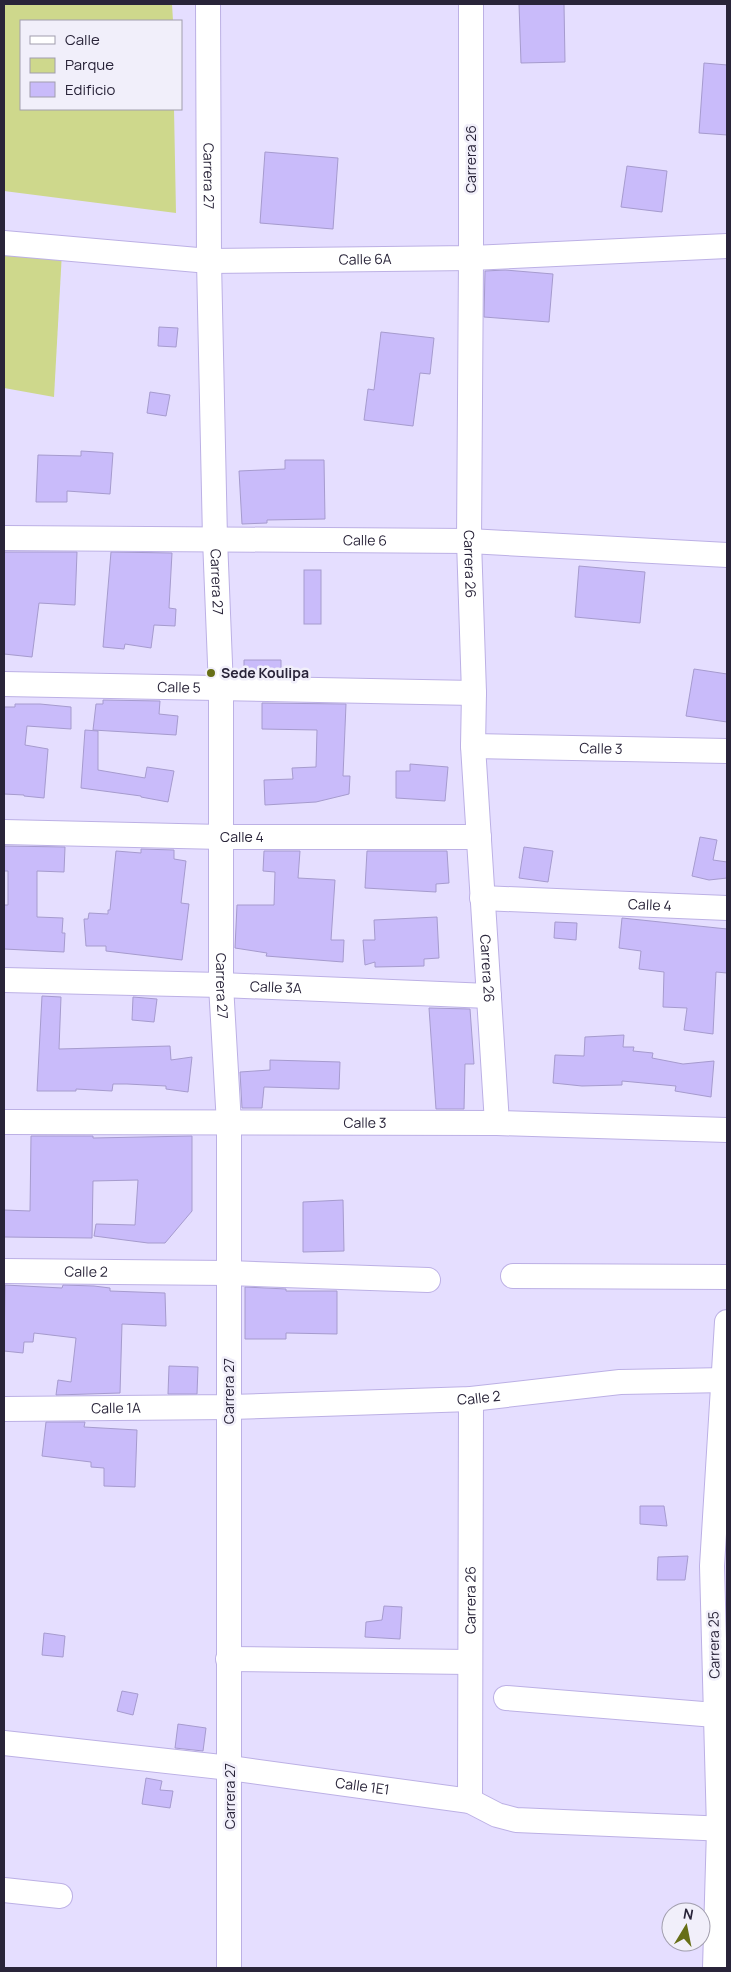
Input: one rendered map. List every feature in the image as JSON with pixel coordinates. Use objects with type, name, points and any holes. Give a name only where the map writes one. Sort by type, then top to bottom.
[{"type":"street","name":"Carrera 27","points":[[208,4],[209,261],[215,539],[221,688],[222,837],[220,985],[229,1124],[229,1968]]},
{"type":"street","name":"Carrera 26","points":[[471,4],[469,541],[474,693],[473,746],[497,1123]]},
{"type":"street","name":"Calle 6A","points":[[4,243],[209,261],[471,258],[727,246]]},
{"type":"street","name":"Calle 6","points":[[4,538],[469,541],[727,556]]},
{"type":"street","name":"Calle 5","points":[[4,684],[474,693]]},
{"type":"street","name":"Calle 3","points":[[473,746],[727,751]]},
{"type":"street","name":"Calle 4","points":[[4,832],[222,837],[479,837]]},
{"type":"street","name":"Calle 4","points":[[482,898],[727,908]]},
{"type":"street","name":"Calle 3A","points":[[4,980],[220,985],[489,996]]},
{"type":"street","name":"Calle 3","points":[[4,1122],[229,1124],[497,1123],[727,1130]]},
{"type":"street","name":"Calle 2","points":[[4,1271],[228,1272],[428,1280]]},
{"type":"street","points":[[513,1276],[727,1277]]},
{"type":"street","name":"Carrera 25","points":[[715,1968],[723,1829],[716,1715],[712,1566],[725,1380],[727,1322]]},
{"type":"street","name":"Calle 2","points":[[230,1408],[471,1399],[620,1382],[725,1380]]},
{"type":"street","name":"Carrera 26","points":[[470,1801],[471,1399]]},
{"type":"street","name":"Calle 1A","points":[[4,1409],[230,1408]]},
{"type":"street","points":[[228,1660],[469,1662]]},
{"type":"street","points":[[506,1698],[716,1715]]},
{"type":"street","name":"Calle 1E1","points":[[4,1743],[230,1768],[470,1801],[497,1815],[516,1820],[723,1829]]},
{"type":"street","points":[[4,1890],[60,1896]]},
{"type":"green space","points":[[4,4],[172,4],[173,20],[20,20],[20,110],[174,110],[176,213],[4,191]]},
{"type":"green space","points":[[4,249],[62,252],[54,397],[4,388]]},
{"type":"building","points":[[519,4],[564,4],[565,62],[521,63]]},
{"type":"building","points":[[704,63],[727,65],[727,135],[699,133]]},
{"type":"building","points":[[265,152],[338,158],[333,229],[260,223]]},
{"type":"building","points":[[627,166],[667,171],[662,212],[621,207]]},
{"type":"building","points":[[505,270],[553,274],[549,322],[484,317],[485,271]]},
{"type":"building","points":[[159,327],[178,328],[176,347],[158,346]]},
{"type":"building","points":[[381,332],[434,338],[430,374],[420,373],[413,426],[364,420],[368,389],[374,390]]},
{"type":"building","points":[[150,392],[170,395],[166,416],[147,413]]},
{"type":"building","points":[[81,451],[113,453],[110,494],[67,491],[67,502],[36,502],[38,455],[81,456]]},
{"type":"building","points":[[285,460],[324,460],[325,519],[267,520],[267,523],[242,524],[239,471],[285,469]]},
{"type":"building","points":[[4,552],[77,552],[75,605],[39,603],[32,657],[4,654]]},
{"type":"building","points":[[111,552],[172,553],[169,608],[176,609],[175,626],[154,625],[151,648],[125,644],[124,649],[103,647]]},
{"type":"building","points":[[579,566],[645,572],[640,623],[575,617]]},
{"type":"building","points":[[304,570],[321,570],[321,624],[304,624]]},
{"type":"building","points":[[244,660],[281,660],[281,676],[244,675]]},
{"type":"building","points":[[694,669],[727,674],[727,722],[686,716]]},
{"type":"building","points":[[103,700],[160,701],[159,714],[178,716],[176,735],[93,730],[96,704],[103,704]]},
{"type":"building","points":[[262,703],[346,704],[343,776],[350,776],[349,794],[316,802],[265,805],[264,780],[293,779],[292,768],[316,767],[317,730],[262,729]]},
{"type":"building","points":[[15,704],[71,707],[71,729],[27,726],[25,745],[48,749],[44,798],[4,794],[4,707],[15,707]]},
{"type":"building","points":[[85,730],[98,731],[98,770],[145,778],[147,767],[174,771],[168,802],[141,796],[81,788]]},
{"type":"building","points":[[410,764],[448,767],[445,801],[396,798],[396,771],[410,771]]},
{"type":"building","points":[[700,837],[717,840],[713,860],[727,862],[727,878],[709,880],[692,876]]},
{"type":"building","points":[[4,846],[65,847],[64,872],[37,871],[37,917],[63,918],[62,933],[65,933],[64,952],[4,949],[4,905],[8,905],[8,871],[4,871]]},
{"type":"building","points":[[524,847],[553,851],[548,882],[519,878]]},
{"type":"building","points":[[141,849],[174,850],[174,859],[186,861],[181,903],[189,904],[182,960],[106,951],[106,946],[86,946],[84,919],[88,919],[89,913],[108,914],[108,910],[110,910],[116,851],[141,853]]},
{"type":"building","points":[[264,851],[300,851],[298,878],[335,880],[331,940],[344,940],[343,962],[266,956],[267,953],[235,948],[237,905],[274,905],[275,872],[263,871]]},
{"type":"building","points":[[367,851],[447,851],[449,883],[436,884],[436,892],[365,888]]},
{"type":"building","points":[[437,917],[439,958],[424,959],[424,966],[375,967],[375,962],[365,965],[363,940],[375,940],[374,920]]},
{"type":"building","points":[[622,918],[727,929],[727,973],[716,972],[713,1034],[684,1030],[687,1008],[663,1007],[664,972],[639,969],[641,951],[619,948]]},
{"type":"building","points":[[555,922],[577,923],[576,940],[554,938]]},
{"type":"building","points":[[42,996],[61,997],[59,1049],[170,1046],[171,1060],[192,1057],[188,1092],[166,1089],[166,1086],[127,1084],[113,1084],[112,1091],[76,1089],[76,1091],[37,1091]]},
{"type":"building","points":[[133,997],[157,999],[154,1022],[132,1020]]},
{"type":"building","points":[[429,1008],[470,1009],[474,1064],[465,1064],[464,1109],[436,1109]]},
{"type":"building","points":[[624,1035],[623,1047],[634,1047],[633,1051],[653,1053],[652,1058],[683,1064],[714,1061],[711,1097],[675,1091],[676,1086],[622,1081],[622,1085],[582,1086],[553,1083],[555,1055],[584,1056],[585,1037]]},
{"type":"building","points":[[270,1060],[340,1062],[339,1089],[264,1087],[262,1108],[242,1108],[240,1072],[270,1070]]},
{"type":"building","points":[[31,1136],[93,1136],[93,1138],[192,1136],[192,1211],[165,1243],[148,1243],[94,1236],[96,1224],[135,1225],[138,1180],[93,1181],[92,1238],[4,1237],[4,1210],[30,1211]]},
{"type":"building","points":[[343,1200],[344,1251],[303,1252],[303,1202]]},
{"type":"building","points":[[5,1285],[62,1288],[63,1285],[94,1286],[110,1288],[110,1291],[165,1293],[166,1326],[122,1324],[120,1393],[56,1395],[58,1380],[71,1382],[76,1338],[34,1333],[33,1342],[24,1342],[23,1353],[4,1351]]},
{"type":"building","points":[[245,1287],[286,1289],[286,1291],[337,1291],[337,1334],[286,1333],[286,1339],[245,1339]]},
{"type":"building","points":[[169,1366],[198,1367],[197,1394],[168,1394]]},
{"type":"building","points":[[46,1422],[85,1422],[84,1427],[137,1430],[135,1487],[104,1486],[104,1468],[91,1467],[91,1462],[42,1456]]},
{"type":"building","points":[[640,1506],[664,1506],[667,1526],[640,1524]]},
{"type":"building","points":[[688,1556],[685,1580],[657,1580],[658,1557]]},
{"type":"building","points":[[384,1606],[402,1607],[400,1639],[365,1637],[366,1622],[382,1620]]},
{"type":"building","points":[[44,1633],[65,1636],[63,1657],[42,1655]]},
{"type":"building","points":[[122,1691],[138,1694],[133,1715],[117,1711]]},
{"type":"building","points":[[178,1724],[206,1728],[203,1751],[175,1748]]},
{"type":"building","points":[[146,1778],[162,1781],[160,1790],[173,1791],[170,1808],[142,1804]]},
{"type":"place","name":"Sede Koulipa","points":[[211,673]]}]
